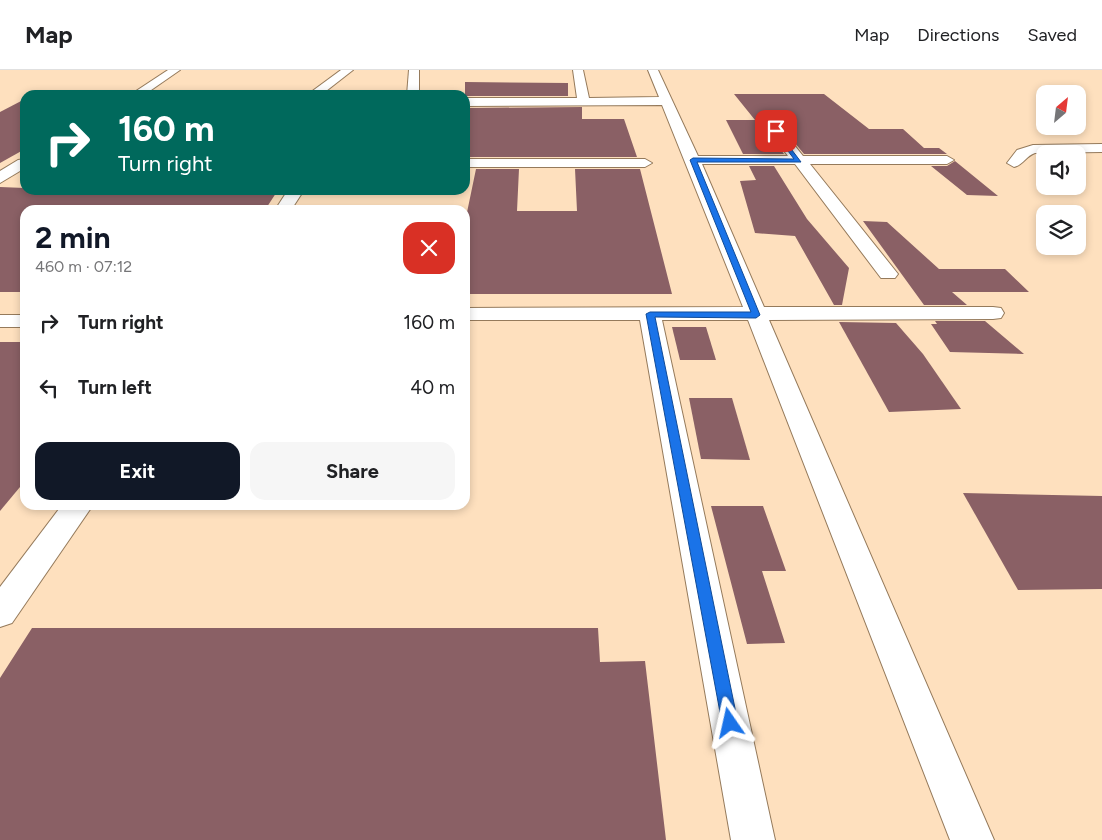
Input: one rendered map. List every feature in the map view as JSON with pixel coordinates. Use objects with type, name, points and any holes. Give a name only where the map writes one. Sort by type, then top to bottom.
[{"type":"street","points":[[144,90],[174,70]]},
{"type":"street","points":[[320,90],[348,70]]},
{"type":"street","points":[[414,70],[414,90]]},
{"type":"street","points":[[578,70],[584,102]]},
{"type":"street","points":[[654,70],[693,160],[972,840]]},
{"type":"street","points":[[470,102],[668,102]]},
{"type":"street","points":[[765,117],[888,274]]},
{"type":"street","points":[[1014,163],[1022,153],[1032,149],[1102,148]]},
{"type":"street","points":[[693,160],[947,160]]},
{"type":"street","points":[[0,163],[20,163]]},
{"type":"street","points":[[470,163],[646,164]]},
{"type":"street","points":[[0,178],[20,166]]},
{"type":"street","points":[[470,314],[756,315],[993,313]]},
{"type":"street","points":[[650,314],[753,840]]},
{"type":"street","points":[[0,321],[20,321]]},
{"type":"street","points":[[0,614],[74,510]]},
{"type":"building","points":[[465,82],[568,83],[568,96],[470,96],[470,90],[465,90]]},
{"type":"building","points":[[734,94],[824,94],[869,129],[903,129],[924,148],[939,148],[947,154],[804,154],[770,113],[765,111],[758,118],[784,154],[743,154],[726,120],[755,120]]},
{"type":"building","points":[[20,102],[20,152],[0,163],[0,112]]},
{"type":"building","points":[[582,107],[582,119],[624,119],[637,157],[470,157],[470,108]]},
{"type":"building","points":[[955,161],[998,196],[967,195],[931,166],[947,166]]},
{"type":"building","points":[[749,166],[774,166],[807,219],[849,268],[842,305],[834,305],[795,236],[755,233],[740,181],[756,180]]},
{"type":"building","points":[[476,169],[519,169],[517,211],[577,211],[575,169],[640,169],[672,294],[470,294],[469,205]]},
{"type":"building","points":[[0,187],[20,188],[20,195],[275,195],[268,205],[20,205],[20,292],[0,292]]},
{"type":"building","points":[[863,221],[887,222],[939,269],[1005,269],[1029,292],[952,292],[967,305],[924,305]]},
{"type":"building","points":[[935,321],[985,321],[1024,354],[950,352],[931,324],[937,324]]},
{"type":"building","points":[[839,322],[896,323],[923,354],[961,409],[889,412]]},
{"type":"building","points":[[672,327],[706,327],[716,360],[680,360]]},
{"type":"building","points":[[0,342],[20,342],[20,487],[0,511]]},
{"type":"building","points":[[689,398],[732,398],[750,460],[701,459]]},
{"type":"building","points":[[963,493],[1102,496],[1102,589],[1018,590]]},
{"type":"building","points":[[711,506],[763,506],[786,571],[762,571],[785,643],[747,644]]},
{"type":"building","points":[[32,628],[598,628],[600,662],[645,661],[666,840],[0,840],[0,678]]},
{"type":"route","points":[[730,723],[650,314],[756,315],[693,160],[799,160],[776,131]]}]
